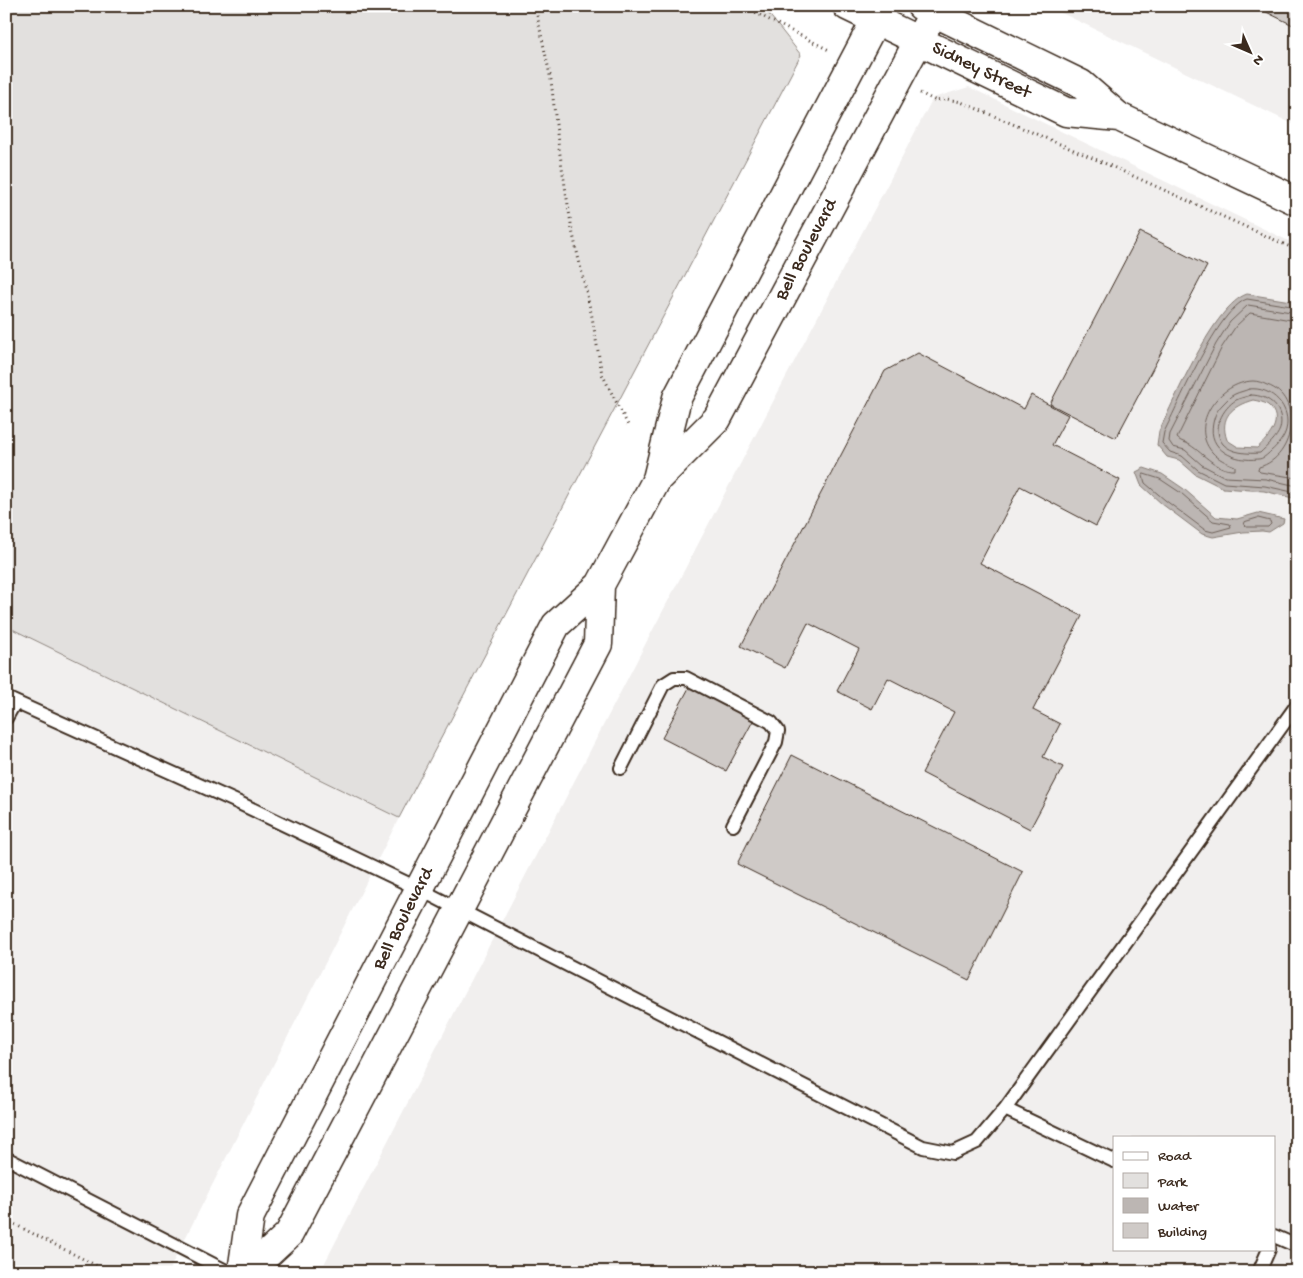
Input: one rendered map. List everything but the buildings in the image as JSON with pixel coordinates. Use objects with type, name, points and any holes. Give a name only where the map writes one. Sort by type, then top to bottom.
[{"type":"main road","name":"Sidney Street","points":[[847,6],[879,13],[919,41],[1066,112],[1119,117]]},
{"type":"main road","name":"Sidney Street","points":[[928,8],[1081,84],[1119,117],[1297,201]]},
{"type":"main road","name":"Bell Boulevard","points":[[657,479],[717,419],[919,41],[928,8]]},
{"type":"main road","name":"Bell Boulevard","points":[[242,1272],[250,1216],[556,625],[600,585],[657,479],[677,398],[879,13]]},
{"type":"main road","name":"Bell Boulevard","points":[[248,1272],[289,1234],[598,644],[600,585]]},
{"type":"lane","points":[[620,768],[663,685],[674,678],[686,678],[771,722],[778,731],[776,742],[733,825]]},
{"type":"lane","points":[[6,718],[11,700],[236,802],[419,889],[923,1147],[953,1153],[977,1142],[1005,1109],[1297,705]]},
{"type":"lane","points":[[1005,1109],[1113,1161]]},
{"type":"lane","points":[[6,1158],[228,1272]]},
{"type":"lane","points":[[1276,1238],[1297,1246]]},
{"type":"lane","points":[[1259,1272],[1269,1250]]},
{"type":"path","points":[[535,6],[551,80],[558,142],[572,230],[592,317],[602,374],[628,424]]},
{"type":"path","points":[[742,6],[797,34]]},
{"type":"path","points":[[936,101],[947,99],[961,102],[1102,162],[1297,250]]},
{"type":"path","points":[[6,1220],[109,1272]]},
{"type":"shaded area","points":[[1047,6],[1297,6],[1297,126]]},
{"type":"shaded area","points":[[969,87],[1297,245],[1297,1272],[320,1272],[647,641],[933,98]]},
{"type":"shaded area","points":[[6,626],[399,818],[168,1272],[6,1272]]},
{"type":"green space","points":[[6,6],[755,6],[768,13],[801,55],[399,818],[6,626]]},
{"type":"water","points":[[1247,294],[1297,302],[1297,499],[1264,491],[1223,488],[1195,474],[1179,460],[1167,457],[1157,445],[1159,431],[1185,376],[1209,334],[1234,302]],"holes":[[[1253,400],[1268,405],[1273,410],[1275,422],[1270,434],[1257,448],[1238,447],[1227,440],[1225,432],[1226,419],[1233,409]]]},
{"type":"water","points":[[1144,468],[1162,474],[1184,489],[1216,517],[1237,519],[1258,513],[1284,519],[1283,523],[1269,532],[1243,532],[1213,537],[1202,534],[1162,504],[1141,485],[1136,472]]},
{"type":"water","points":[[6,1262],[27,1272],[6,1272]]}]
